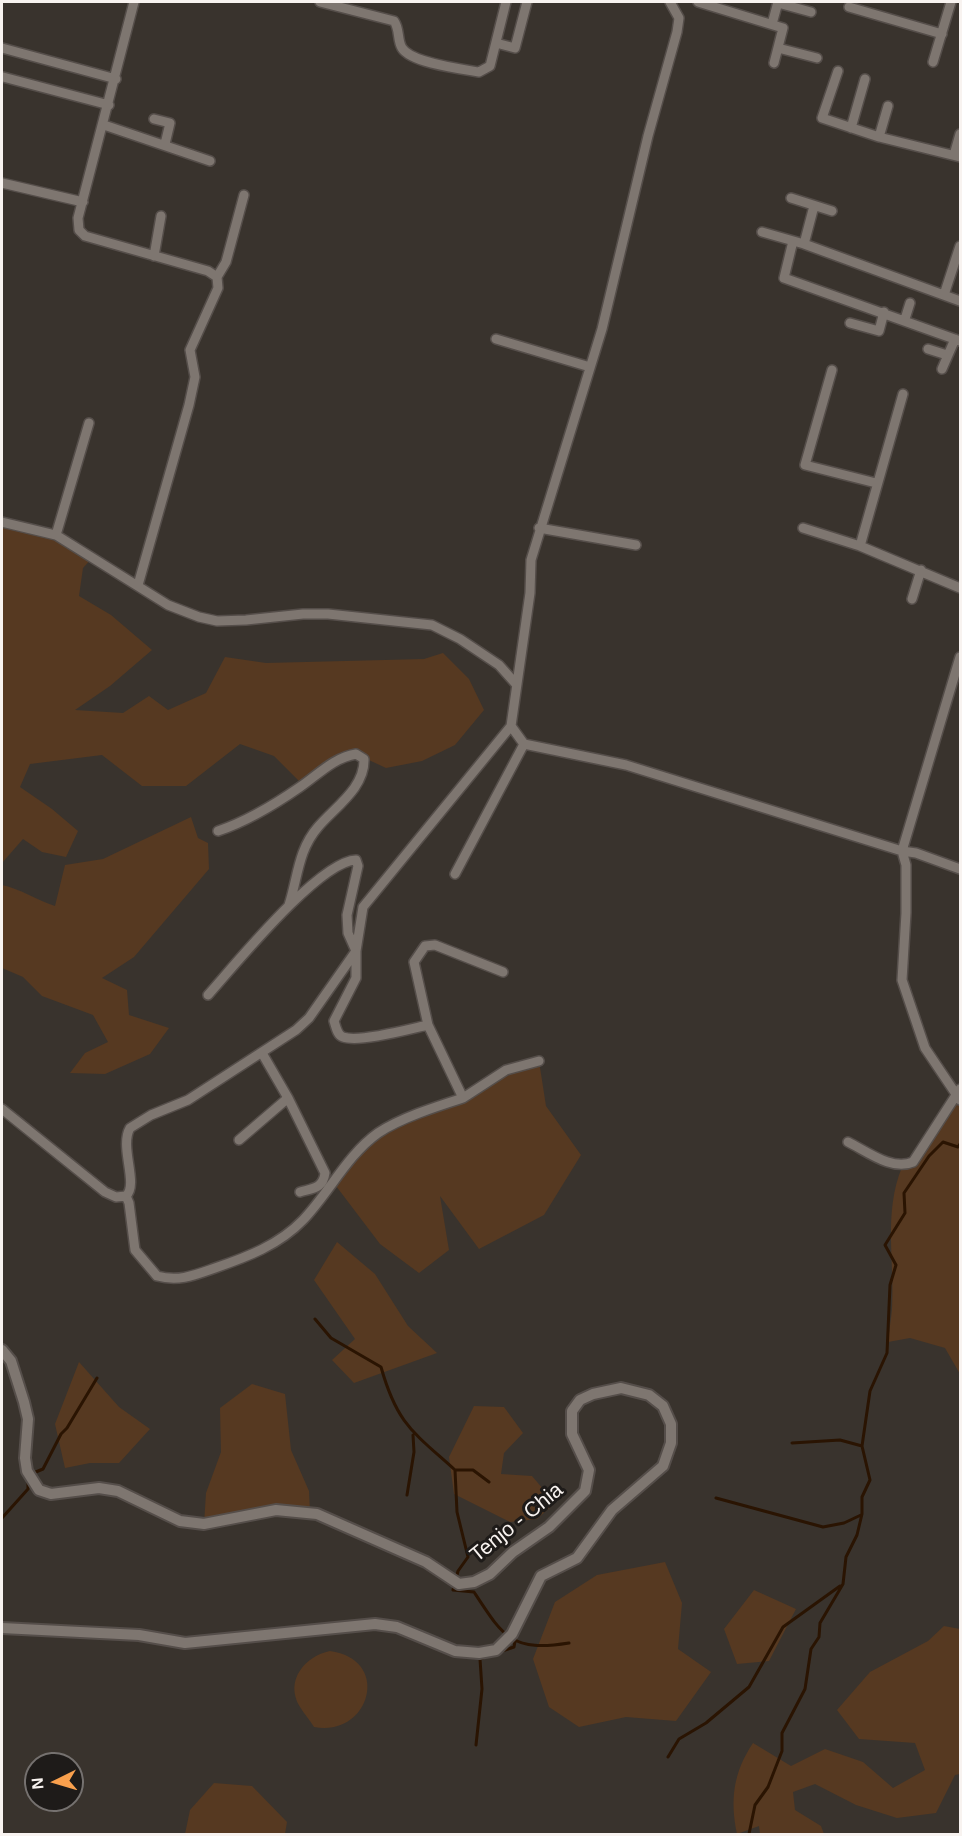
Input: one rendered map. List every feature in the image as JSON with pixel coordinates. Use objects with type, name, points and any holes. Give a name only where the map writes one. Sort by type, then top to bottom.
[{"type":"street","points":[[134,2],[116,79],[78,218],[79,230],[86,236],[208,271],[217,277]]},
{"type":"street","points":[[320,2],[394,21],[400,46],[407,54],[446,66],[479,72],[490,66],[506,2]]},
{"type":"street","points":[[496,43],[515,48],[527,2]]},
{"type":"street","points":[[428,1025],[374,1036],[344,1037],[337,1032],[334,1021],[356,978],[356,951],[363,907],[511,726],[530,593],[531,560],[602,329],[648,136],[677,32],[679,18],[670,2]]},
{"type":"street","points":[[698,2],[783,28],[774,63]]},
{"type":"street","points":[[772,24],[778,2],[811,12]]},
{"type":"street","points":[[933,62],[951,2]]},
{"type":"street","points":[[849,7],[942,34]]},
{"type":"street","points":[[2,48],[116,79]]},
{"type":"street","points":[[778,48],[817,58]]},
{"type":"street","points":[[838,71],[822,118],[879,137],[957,156],[960,134]]},
{"type":"street","points":[[3,76],[109,105]]},
{"type":"street","points":[[851,128],[865,79]]},
{"type":"street","points":[[879,137],[888,106]]},
{"type":"street","points":[[154,118],[170,123],[165,144]]},
{"type":"street","points":[[104,125],[210,161]]},
{"type":"street","points":[[2,183],[83,202]]},
{"type":"street","points":[[138,585],[193,386],[195,372],[190,350],[218,288],[217,277],[226,262],[244,195]]},
{"type":"street","points":[[791,198],[832,212]]},
{"type":"street","points":[[804,244],[814,206]]},
{"type":"street","points":[[154,256],[161,216]]},
{"type":"street","points":[[762,232],[804,244],[960,300]]},
{"type":"street","points":[[793,242],[784,278],[905,319],[958,340],[947,355],[942,369]]},
{"type":"street","points":[[944,296],[960,246]]},
{"type":"street","points":[[905,319],[910,303]]},
{"type":"street","points":[[850,323],[879,331],[884,312]]},
{"type":"street","points":[[496,339],[590,367]]},
{"type":"street","points":[[928,349],[947,355]]},
{"type":"street","points":[[832,370],[805,465],[876,483]]},
{"type":"street","points":[[860,546],[903,394]]},
{"type":"street","points":[[56,535],[89,423]]},
{"type":"street","points":[[2,522],[56,535],[168,605],[217,621],[328,614],[432,625],[460,639],[499,665],[516,684]]},
{"type":"street","points":[[539,528],[636,545]]},
{"type":"street","points":[[803,528],[860,546],[960,588]]},
{"type":"street","points":[[912,599],[921,570]]},
{"type":"street","points":[[848,1142],[902,1167],[913,1162],[959,1095],[926,1048],[902,980],[906,865],[902,851],[956,686],[960,657]]},
{"type":"street","points":[[499,665],[520,665]]},
{"type":"street","points":[[511,726],[524,744],[626,765],[902,851],[916,853],[960,869]]},
{"type":"street","points":[[454,874],[524,744]]},
{"type":"street","points":[[218,831],[259,814],[303,785],[326,766],[356,754],[364,759],[365,769],[351,793],[318,827],[303,847],[288,910]]},
{"type":"street","points":[[208,995],[316,880],[342,862],[356,860],[358,866],[347,915],[348,933],[356,951]]},
{"type":"street","points":[[463,1098],[428,1025],[414,962],[425,945],[435,945],[503,972]]},
{"type":"street","points":[[356,951],[309,1018],[262,1053],[188,1100],[151,1115],[130,1128],[126,1143],[130,1186],[126,1196],[129,1203],[135,1250],[158,1276],[184,1279],[254,1254],[289,1233],[304,1220],[365,1144],[379,1133],[405,1119],[463,1098],[506,1070],[539,1061]]},
{"type":"street","points":[[262,1053],[288,1098],[325,1173],[324,1182],[319,1187],[300,1192]]},
{"type":"street","points":[[239,1140],[288,1098]]},
{"type":"street","points":[[2,1109],[105,1192],[116,1197],[126,1196]]},
{"type":"street","name":"Tenjo - Chia","points":[[2,1350],[11,1361],[24,1402],[28,1419],[25,1458],[27,1471],[39,1490],[51,1494],[99,1488],[118,1491],[180,1521],[204,1524],[276,1510],[317,1514],[426,1562],[459,1584],[474,1582],[490,1574],[513,1552],[549,1527],[585,1491],[589,1470],[572,1434],[572,1412],[580,1400],[593,1394],[621,1388],[636,1391],[650,1395],[663,1406],[671,1424],[671,1443],[663,1466],[612,1510],[577,1557],[541,1576],[512,1634],[496,1650],[479,1653],[455,1651],[397,1627],[375,1624],[185,1643],[139,1635],[2,1629]]},
{"type":"shaded area","points":[[2,522],[56,535],[93,557],[83,568],[79,596],[111,615],[152,650],[110,686],[75,710],[123,713],[149,696],[168,710],[206,693],[225,657],[266,663],[424,659],[443,653],[469,679],[484,710],[455,745],[422,761],[386,768],[356,754],[303,785],[274,756],[240,744],[186,786],[142,786],[102,755],[30,764],[20,787],[52,809],[78,831],[66,857],[42,852],[23,839],[2,863]]},
{"type":"shaded area","points":[[191,817],[198,838],[208,843],[209,869],[134,957],[102,978],[127,990],[129,1015],[169,1028],[150,1054],[105,1074],[70,1073],[85,1053],[108,1042],[93,1015],[42,996],[23,977],[2,968],[2,885],[55,906],[65,865],[103,859]]},
{"type":"shaded area","points":[[539,1061],[546,1106],[581,1155],[544,1215],[479,1249],[440,1196],[449,1250],[419,1273],[380,1244],[333,1182],[379,1133],[439,1108],[506,1070]]},
{"type":"shaded area","points":[[956,1095],[960,1100],[960,1374],[945,1348],[910,1338],[888,1342],[893,1291],[891,1220],[896,1185],[902,1167],[913,1162]]},
{"type":"shaded area","points":[[337,1242],[375,1274],[408,1326],[437,1353],[354,1383],[332,1360],[355,1339],[314,1280]]},
{"type":"shaded area","points":[[79,1362],[119,1407],[150,1429],[119,1463],[90,1463],[65,1468],[55,1424]]},
{"type":"shaded area","points":[[252,1384],[285,1394],[291,1450],[309,1491],[310,1513],[300,1511],[204,1524],[206,1493],[221,1452],[220,1408]]},
{"type":"shaded area","points":[[474,1406],[504,1407],[523,1433],[504,1453],[501,1474],[532,1476],[555,1503],[537,1519],[510,1522],[454,1494],[449,1457]]},
{"type":"shaded area","points":[[665,1562],[682,1603],[678,1649],[711,1672],[676,1721],[626,1717],[579,1727],[549,1707],[533,1659],[555,1602],[597,1575]]},
{"type":"shaded area","points":[[754,1590],[796,1609],[769,1661],[737,1664],[724,1629]]},
{"type":"shaded area","points":[[944,1626],[960,1629],[960,1774],[955,1775],[936,1813],[897,1818],[856,1805],[815,1784],[793,1792],[795,1810],[821,1826],[824,1834],[760,1834],[759,1826],[737,1834],[734,1810],[735,1787],[741,1765],[753,1743],[791,1766],[825,1749],[863,1762],[893,1788],[925,1770],[915,1743],[859,1739],[837,1710],[870,1672],[928,1641]]},
{"type":"shaded area","points":[[330,1651],[350,1657],[362,1668],[367,1682],[366,1696],[360,1710],[349,1721],[333,1727],[314,1727],[302,1710],[294,1688],[296,1679],[305,1664]]},
{"type":"shaded area","points":[[214,1783],[252,1786],[287,1822],[285,1834],[185,1834],[190,1810]]},
{"type":"waterway","points":[[749,1834],[755,1805],[768,1787],[782,1751],[782,1733],[805,1689],[811,1649],[819,1637],[820,1623],[843,1584],[846,1557],[857,1535],[862,1514],[862,1497],[870,1480],[862,1446],[870,1391],[887,1353],[890,1285],[896,1265],[885,1245],[905,1213],[904,1193],[929,1156],[943,1142],[958,1147],[960,1144]]},
{"type":"waterway","points":[[315,1319],[331,1338],[381,1367],[400,1415],[417,1436],[455,1470],[457,1512],[468,1557],[458,1571],[453,1590],[474,1592],[493,1621],[511,1638],[534,1645],[569,1643]]},
{"type":"waterway","points":[[31,1474],[43,1469],[61,1434],[67,1428],[97,1378]]},
{"type":"waterway","points":[[407,1495],[414,1452],[413,1435]]},
{"type":"waterway","points":[[792,1443],[840,1440],[862,1446]]},
{"type":"waterway","points":[[455,1470],[473,1470],[489,1482]]},
{"type":"waterway","points":[[2,1518],[28,1489],[28,1479]]},
{"type":"waterway","points":[[716,1498],[823,1527],[844,1523],[861,1515]]},
{"type":"waterway","points":[[668,1757],[679,1739],[706,1723],[749,1687],[783,1627],[840,1586]]},
{"type":"waterway","points":[[499,1652],[514,1647],[515,1641]]},
{"type":"waterway","points":[[476,1745],[482,1689],[480,1659],[488,1656]]}]
